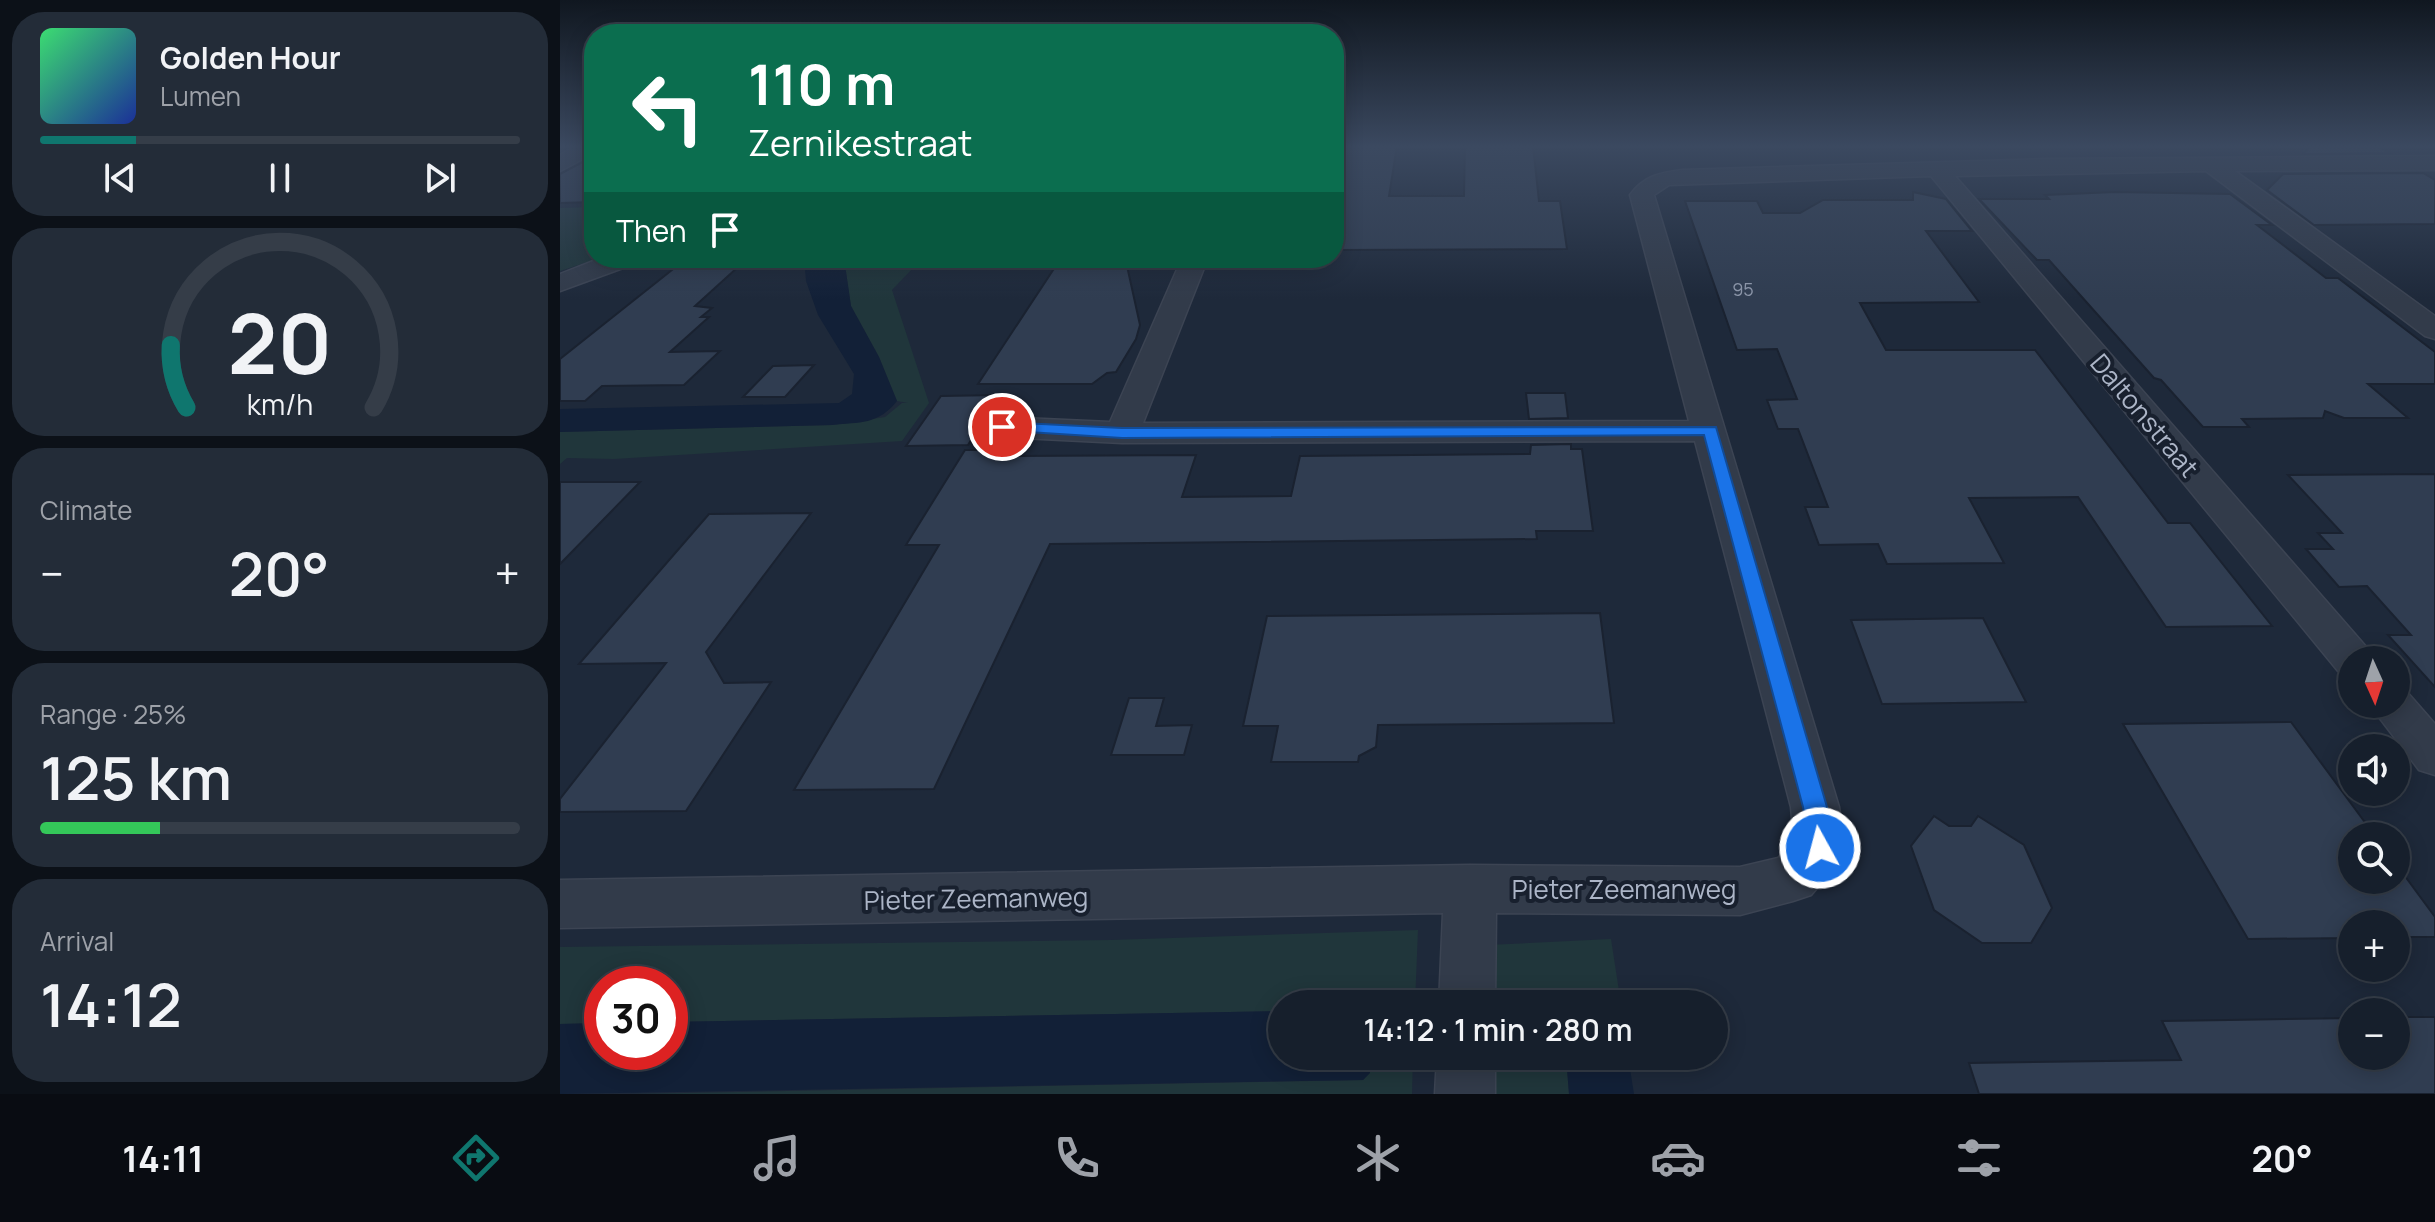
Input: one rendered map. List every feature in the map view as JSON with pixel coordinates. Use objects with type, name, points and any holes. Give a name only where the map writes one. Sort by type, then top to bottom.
[{"type":"street","name":"Pieter Zeemanweg","points":[[560,904],[1470,889],[1740,891],[1793,878],[1820,848],[1815,807],[1643,197]]},
{"type":"street","name":"Daltonstraat","points":[[1961,197],[2341,646]]},
{"type":"street","points":[[2255,197],[2435,330]]},
{"type":"street","points":[[560,283],[599,268]]},
{"type":"street","points":[[1122,433],[1191,268]]},
{"type":"street","points":[[1002,427],[1122,433],[1711,431]]},
{"type":"street","points":[[2403,718],[2435,756]]},
{"type":"street","points":[[1467,990],[1470,889]]},
{"type":"street","points":[[1465,1094],[1466,1070]]},
{"type":"green space","points":[[584,207],[584,263],[560,271],[560,208]]},
{"type":"green space","points":[[845,268],[913,268],[892,290],[929,403],[902,441],[614,459],[567,458],[560,464],[560,432],[832,425],[885,417],[902,403],[908,403],[897,401],[879,357],[851,306]]},
{"type":"green space","points":[[1418,930],[1416,990],[1268,990],[1268,1011],[688,1022],[688,966],[584,966],[584,1023],[560,1024],[560,947],[1111,940]]},
{"type":"green space","points":[[1611,939],[1619,990],[1490,990],[1488,945]]},
{"type":"green space","points":[[1413,1070],[1412,1094],[629,1094],[1363,1080],[1370,1072]]},
{"type":"green space","points":[[1492,1070],[1567,1070],[1569,1094],[1493,1094]]},
{"type":"water","points":[[805,268],[845,268],[851,306],[879,357],[897,401],[883,414],[868,421],[832,425],[560,432],[560,409],[839,403],[852,394],[854,374],[818,315],[806,281]]},
{"type":"water","points":[[1268,1011],[1268,1070],[1370,1070],[1370,1073],[1363,1080],[560,1094],[560,1024],[584,1023],[584,1070],[688,1070],[688,1022]]},
{"type":"water","points":[[1567,1070],[1630,1070],[1634,1094],[1569,1094]]},
{"type":"building","points":[[560,197],[584,197],[584,202],[560,203]]},
{"type":"building","points":[[1344,197],[1539,197],[1539,201],[1560,201],[1567,249],[1344,250]]},
{"type":"building","points":[[1913,197],[1946,199],[1972,231],[1926,231],[1979,302],[1860,303],[1886,350],[2035,350],[2168,523],[2190,523],[2272,626],[2166,627],[2078,497],[1969,498],[2004,563],[1887,564],[1878,544],[1819,545],[1805,507],[1828,507],[1798,429],[1778,429],[1767,400],[1797,399],[1777,349],[1737,350],[1685,201],[1757,201],[1763,213],[1800,213],[1823,200],[1913,200]]},
{"type":"building","points":[[2047,197],[2234,197],[2272,225],[2257,225],[2326,278],[2338,278],[2435,352],[2435,384],[2368,384],[2408,418],[2344,418],[2325,411],[2323,418],[2242,419],[2249,427],[2203,427],[2161,380],[2154,378],[2049,260],[2037,260],[1979,199],[2049,199]]},
{"type":"building","points":[[2276,197],[2435,197],[2435,224],[2314,225]]},
{"type":"building","points":[[674,268],[737,268],[695,306],[712,308],[701,317],[709,317],[670,352],[720,351],[684,385],[602,386],[585,401],[560,401],[560,359]]},
{"type":"building","points":[[1054,268],[1127,268],[1140,325],[1136,339],[1116,372],[1107,373],[1092,384],[978,384]]},
{"type":"building","points":[[814,365],[785,397],[743,397],[773,366]]},
{"type":"building","points":[[1526,393],[1565,393],[1568,418],[1529,419]]},
{"type":"building","points":[[999,395],[968,445],[906,446],[941,396]]},
{"type":"building","points":[[1571,444],[1571,449],[1582,449],[1593,531],[1536,531],[1537,539],[1050,544],[934,789],[794,790],[939,545],[906,545],[965,450],[1012,450],[1009,456],[1196,455],[1182,497],[1291,496],[1300,456],[1530,454],[1531,445]]},
{"type":"building","points":[[2435,474],[2435,687],[2410,659],[2410,646],[2398,646],[2388,635],[2411,635],[2367,586],[2339,587],[2306,549],[2333,549],[2318,533],[2342,533],[2288,475]]},
{"type":"building","points":[[560,482],[640,482],[560,564]]},
{"type":"building","points":[[811,513],[706,652],[724,683],[771,682],[686,811],[560,812],[560,799],[666,663],[579,664],[709,514]]},
{"type":"building","points":[[1600,613],[1614,723],[1378,725],[1376,747],[1359,756],[1358,762],[1271,762],[1278,726],[1243,726],[1267,616]]},
{"type":"building","points":[[1983,618],[2026,702],[1882,704],[1851,620]]},
{"type":"building","points":[[1129,698],[1164,698],[1156,726],[1192,725],[1184,755],[1111,755]]},
{"type":"building","points":[[2291,722],[2338,786],[2338,806],[2353,806],[2365,822],[2338,822],[2338,894],[2410,894],[2410,883],[2435,917],[2435,937],[2410,937],[2410,910],[2338,910],[2338,938],[2248,939],[2123,724]]},
{"type":"building","points":[[1934,816],[1949,826],[1971,826],[1978,816],[2024,845],[2052,908],[2031,943],[1982,943],[1934,910],[1911,846]]},
{"type":"building","points":[[2410,1017],[2435,1017],[2435,1094],[1979,1094],[1969,1063],[2181,1060],[2162,1021],[2338,1018],[2338,1070],[2410,1070]]},
{"type":"route","points":[[1002,427],[1122,433],[1711,431],[1815,807],[1820,848]]}]
